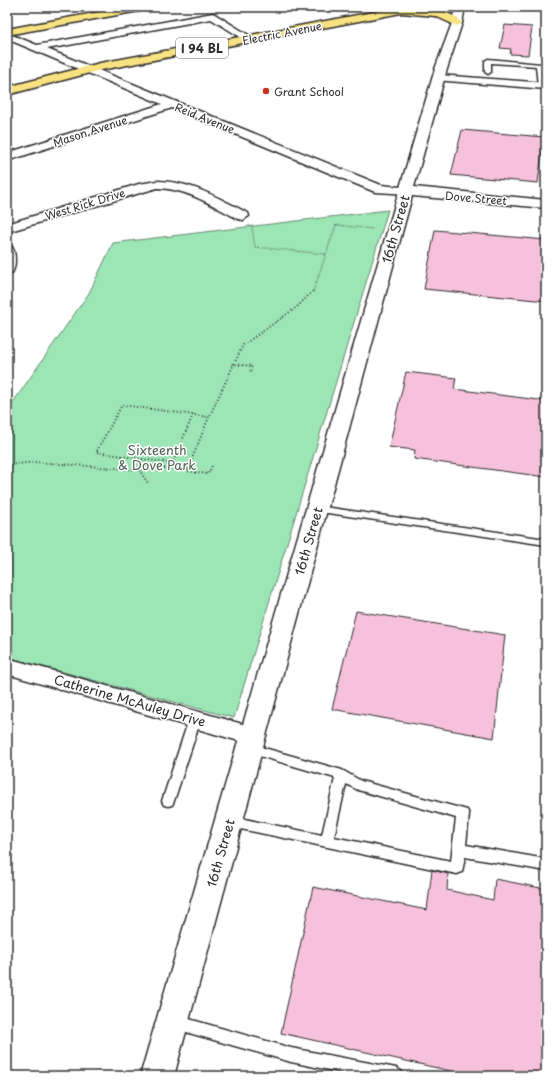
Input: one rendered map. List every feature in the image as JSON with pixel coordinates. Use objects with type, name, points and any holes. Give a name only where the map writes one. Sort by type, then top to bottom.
[{"type":"main road","points":[[7,32],[146,7]]},
{"type":"main road","name":"Electric Avenue","points":[[7,90],[90,70],[417,7]]},
{"type":"main road","points":[[398,10],[436,13],[457,23]]},
{"type":"street","name":"16th Street","points":[[157,1076],[406,191],[440,74],[457,23],[460,7]]},
{"type":"street","points":[[37,48],[214,16],[250,39]]},
{"type":"street","name":"Reid Avenue","points":[[7,36],[379,189],[406,191]]},
{"type":"street","points":[[440,74],[488,72],[543,81]]},
{"type":"street","points":[[440,74],[543,81]]},
{"type":"street","name":"Mason Avenue","points":[[7,157],[173,104]]},
{"type":"street","name":"West Rick Drive","points":[[7,228],[143,187],[164,183],[185,187],[243,216]]},
{"type":"street","name":"Dove Street","points":[[406,191],[546,204]]},
{"type":"street","points":[[7,250],[7,270]]},
{"type":"street","name":"Catherine McAuley Drive","points":[[7,666],[195,719],[251,742]]},
{"type":"lane","points":[[317,509],[546,542]]},
{"type":"lane","points":[[168,801],[195,719]]},
{"type":"lane","points":[[229,822],[457,868],[463,814],[358,785],[342,775],[251,742]]},
{"type":"lane","points":[[327,842],[342,775]]},
{"type":"lane","points":[[459,850],[546,865]]},
{"type":"lane","points":[[173,1022],[291,1054],[396,1076]]},
{"type":"path","points":[[243,216],[252,228],[255,248],[326,254]]},
{"type":"path","points":[[212,466],[208,474],[187,471],[232,364],[243,345],[297,307],[313,292],[336,224],[373,229]]},
{"type":"path","points":[[232,364],[252,366],[250,373]]},
{"type":"path","points":[[188,466],[96,452],[122,405],[209,417]]},
{"type":"path","points":[[172,464],[193,415]]},
{"type":"path","points":[[7,465],[36,462],[140,470],[188,466]]},
{"type":"path","points":[[140,470],[148,483]]},
{"type":"green space","name":"Sixteenth & Dove Park","points":[[388,210],[234,718],[7,657],[7,411],[89,293],[113,243]]},
{"type":"building","points":[[505,25],[532,27],[528,55],[510,54],[511,49],[500,48]]},
{"type":"building","points":[[462,130],[544,137],[538,183],[451,175]]},
{"type":"building","points":[[435,230],[546,240],[546,301],[424,289]]},
{"type":"building","points":[[406,372],[456,378],[454,389],[546,401],[546,477],[414,459],[415,450],[389,447]]},
{"type":"building","points":[[356,611],[505,635],[494,738],[332,709]]},
{"type":"building","points":[[432,870],[448,874],[447,890],[493,900],[495,879],[546,889],[546,1076],[473,1076],[281,1033],[313,887],[427,910]]},
{"type":"place","name":"Grant School","points":[[266,91]]}]
